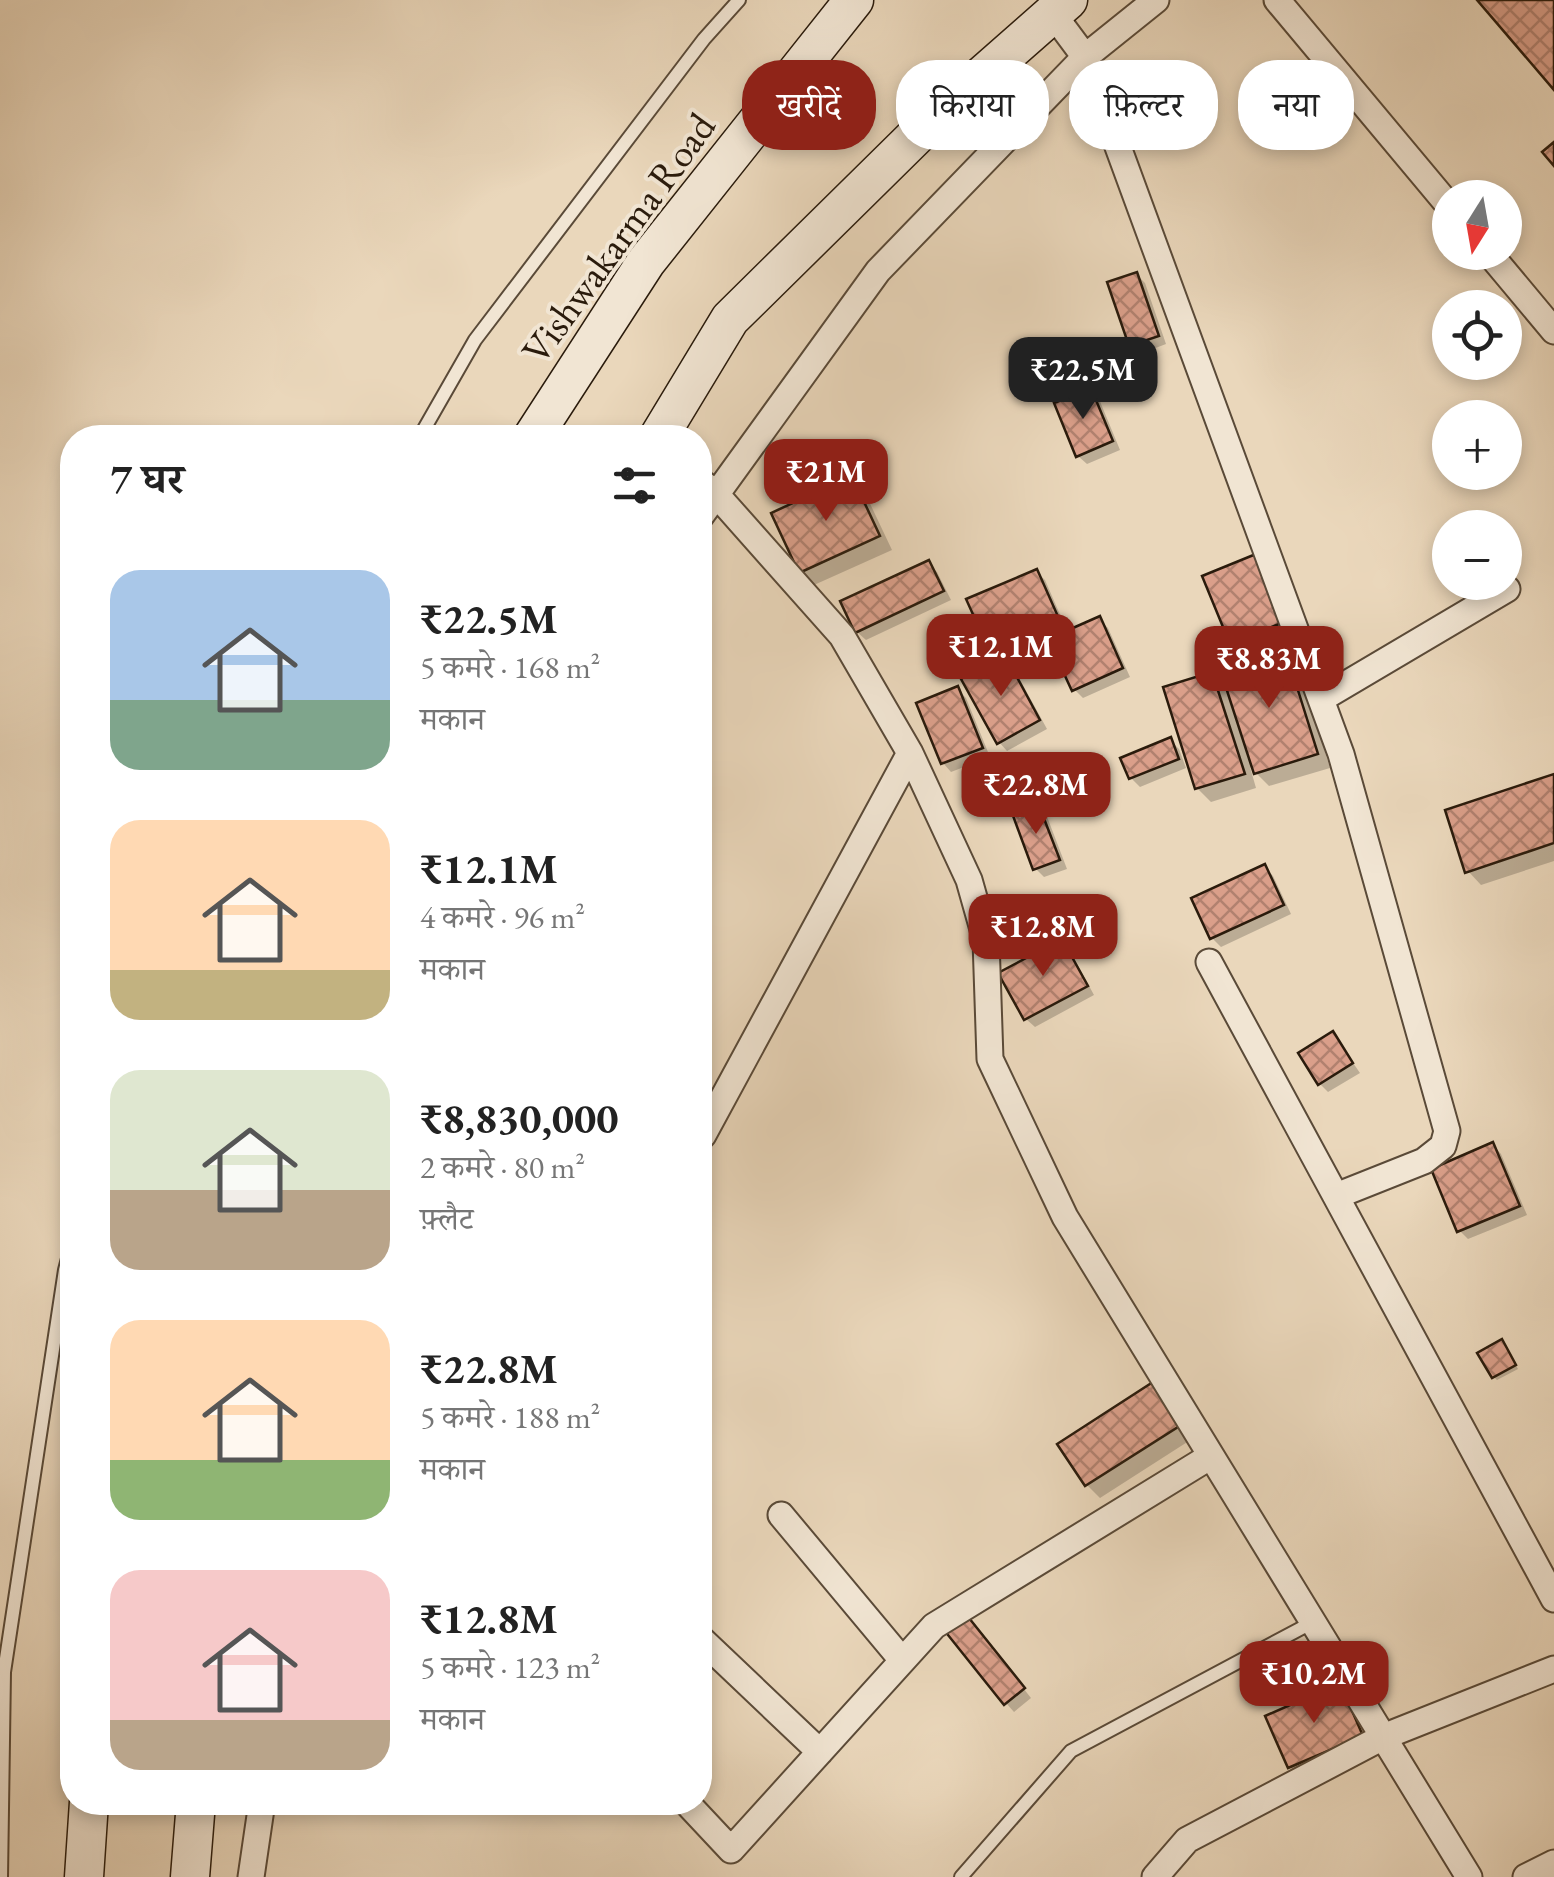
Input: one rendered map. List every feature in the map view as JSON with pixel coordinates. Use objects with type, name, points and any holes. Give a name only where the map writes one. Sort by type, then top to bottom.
[{"type":"main road","name":"Vishwakarma Road","points":[[540,425],[646,262],[854,0]]},
{"type":"main road","points":[[666,425],[730,319],[934,118],[1060,7]]},
{"type":"main road","points":[[87,1870],[89,1815]]},
{"type":"main road","points":[[188,1872],[195,1815]]},
{"type":"street","points":[[712,483],[878,271],[1085,57],[1156,0]]},
{"type":"street","points":[[1277,0],[1432,185]]},
{"type":"street","points":[[1060,7],[1085,57],[1341,754],[1447,1131],[1444,1146],[1424,1161],[1336,1196]]},
{"type":"street","points":[[1503,270],[1554,332]]},
{"type":"street","points":[[712,492],[842,636],[910,753],[969,880],[986,940],[990,1059],[1065,1217],[1469,1877]]},
{"type":"street","points":[[1321,699],[1489,600]]},
{"type":"street","points":[[712,1117],[910,753]]},
{"type":"street","points":[[1209,962],[1554,1599]]},
{"type":"street","points":[[698,1815],[730,1850],[934,1626],[1211,1456]]},
{"type":"street","points":[[781,1515],[902,1660]]},
{"type":"street","points":[[712,1649],[820,1752]]},
{"type":"street","points":[[1155,1877],[1187,1840],[1383,1737],[1554,1669]]},
{"type":"street","points":[[255,1876],[261,1815]]},
{"type":"street","points":[[1526,1877],[1554,1863]]},
{"type":"lane","points":[[426,425],[475,340],[704,39],[739,0]]},
{"type":"lane","points":[[2,1877],[4,1672],[60,1303]]},
{"type":"lane","points":[[961,1877],[1071,1751],[1313,1622]]},
{"type":"building","points":[[1477,0],[1554,0],[1554,90]]},
{"type":"building","points":[[1554,142],[1554,166],[1542,152]]},
{"type":"building","points":[[1137,272],[1159,336],[1129,346],[1107,282]]},
{"type":"building","points":[[1091,388],[1113,441],[1076,457],[1054,403]]},
{"type":"building","points":[[852,476],[880,536],[799,573],[771,513]]},
{"type":"building","points":[[1256,554],[1284,622],[1230,644],[1202,576]]},
{"type":"building","points":[[929,560],[944,591],[855,633],[840,601]]},
{"type":"building","points":[[1037,569],[1060,621],[990,652],[966,599]]},
{"type":"building","points":[[1100,616],[1123,668],[1072,691],[1048,639]]},
{"type":"building","points":[[1285,649],[1318,754],[1254,774],[1220,669]]},
{"type":"building","points":[[1005,655],[1040,720],[997,744],[961,679]]},
{"type":"building","points":[[1212,672],[1245,774],[1195,789],[1163,687]]},
{"type":"building","points":[[958,686],[983,748],[941,764],[916,703]]},
{"type":"building","points":[[1171,737],[1179,759],[1129,779],[1120,758]]},
{"type":"building","points":[[1554,774],[1554,843],[1465,873],[1445,810]]},
{"type":"building","points":[[1038,803],[1060,860],[1033,870],[1012,813]]},
{"type":"building","points":[[1265,864],[1284,905],[1210,939],[1191,898]]},
{"type":"building","points":[[1062,939],[1088,986],[1024,1020],[998,973]]},
{"type":"building","points":[[1333,1031],[1353,1063],[1318,1085],[1298,1053]]},
{"type":"building","points":[[1493,1142],[1520,1206],[1457,1232],[1431,1169]]},
{"type":"building","points":[[1502,1339],[1516,1365],[1492,1378],[1477,1353]]},
{"type":"building","points":[[1153,1382],[1181,1425],[1085,1486],[1057,1444]]},
{"type":"building","points":[[965,1613],[1025,1688],[1004,1705],[944,1630]]},
{"type":"building","points":[[1340,1683],[1363,1736],[1288,1768],[1265,1716]]}]
